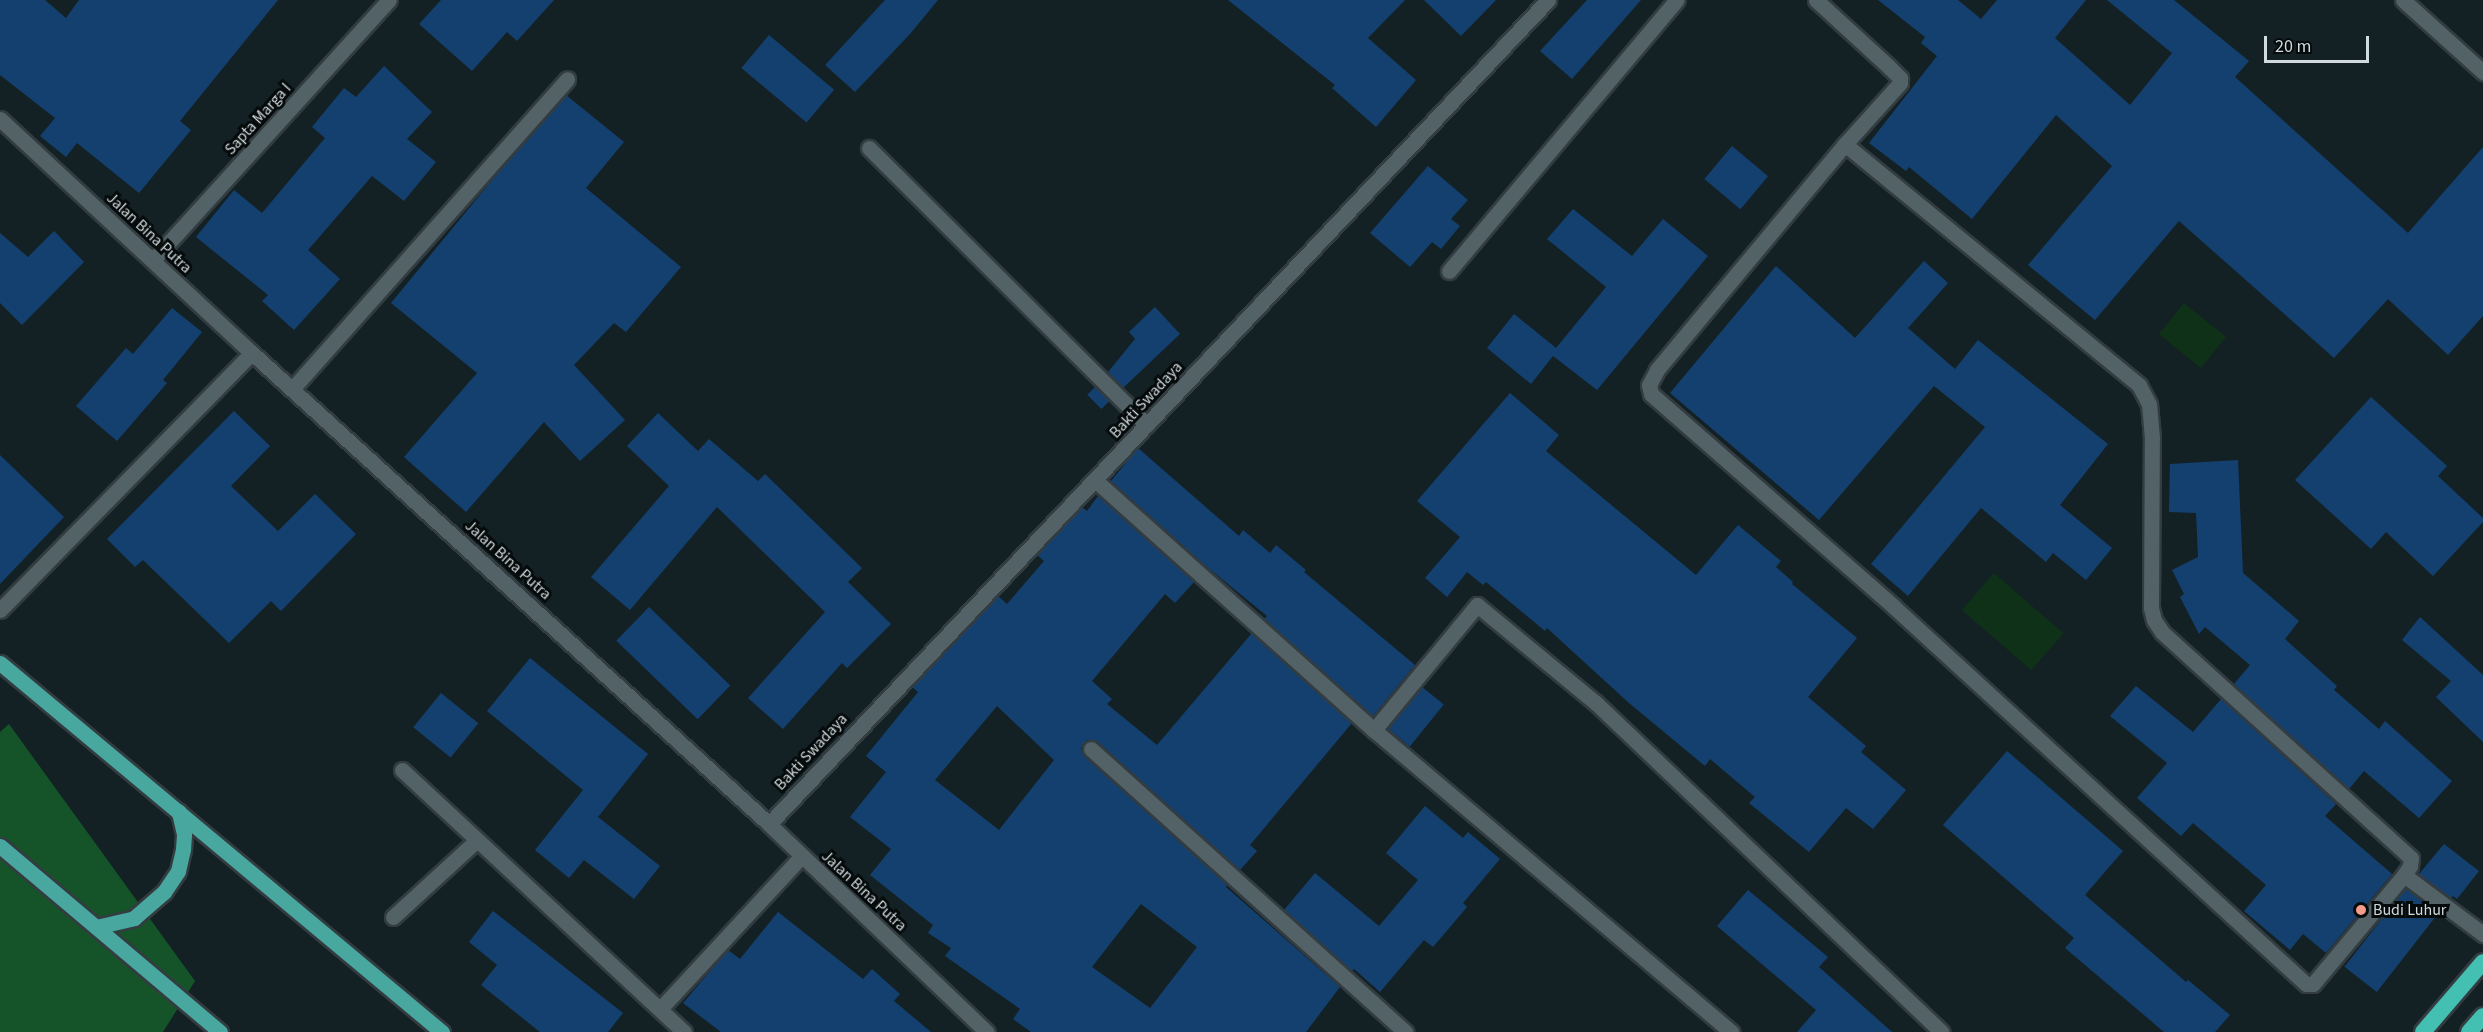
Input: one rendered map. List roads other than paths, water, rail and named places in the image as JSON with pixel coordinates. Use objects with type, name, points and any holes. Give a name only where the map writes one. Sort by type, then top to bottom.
[{"type":"highway","points":[[2423,1032],[2483,962]]},
{"type":"highway","points":[[2469,1032],[2483,1016]]},
{"type":"main road","points":[[0,663],[442,1032]]},
{"type":"main road","points":[[96,927],[134,918],[164,892],[178,871],[183,849],[184,834],[179,812]]},
{"type":"main road","points":[[0,846],[220,1032]]},
{"type":"street","name":"Sapta Marga I","points":[[153,260],[389,0]]},
{"type":"street","name":"Bakti Swadaya","points":[[769,824],[1548,0]]},
{"type":"street","points":[[1449,270],[1496,211],[1676,0]]},
{"type":"street","points":[[1816,0],[1899,78],[1900,83],[1845,144],[1657,370],[1649,385],[1651,394],[1879,593],[2307,984],[2313,984],[2404,875],[2410,866],[2410,858],[2398,844],[2162,632],[2154,620],[2151,608],[2152,438],[2149,404],[2144,392],[1845,144]]},
{"type":"street","points":[[2403,0],[2483,72]]},
{"type":"street","points":[[293,388],[567,79]]},
{"type":"street","name":"Jalan Bina Putra","points":[[0,119],[252,353],[769,824],[987,1032]]},
{"type":"street","points":[[870,148],[1147,425]]},
{"type":"street","points":[[0,610],[252,353]]},
{"type":"street","points":[[1095,480],[1374,730],[1732,1032]]},
{"type":"street","points":[[1374,730],[1477,605],[1596,703],[1942,1032]]},
{"type":"street","points":[[1091,749],[1405,1032]]},
{"type":"street","points":[[402,770],[684,1032]]},
{"type":"street","points":[[393,917],[477,840]]},
{"type":"street","points":[[660,1010],[801,856]]},
{"type":"street","points":[[2404,875],[2483,934]]},
{"type":"place","name":"Budi Luhur","points":[[2361,910]]}]
